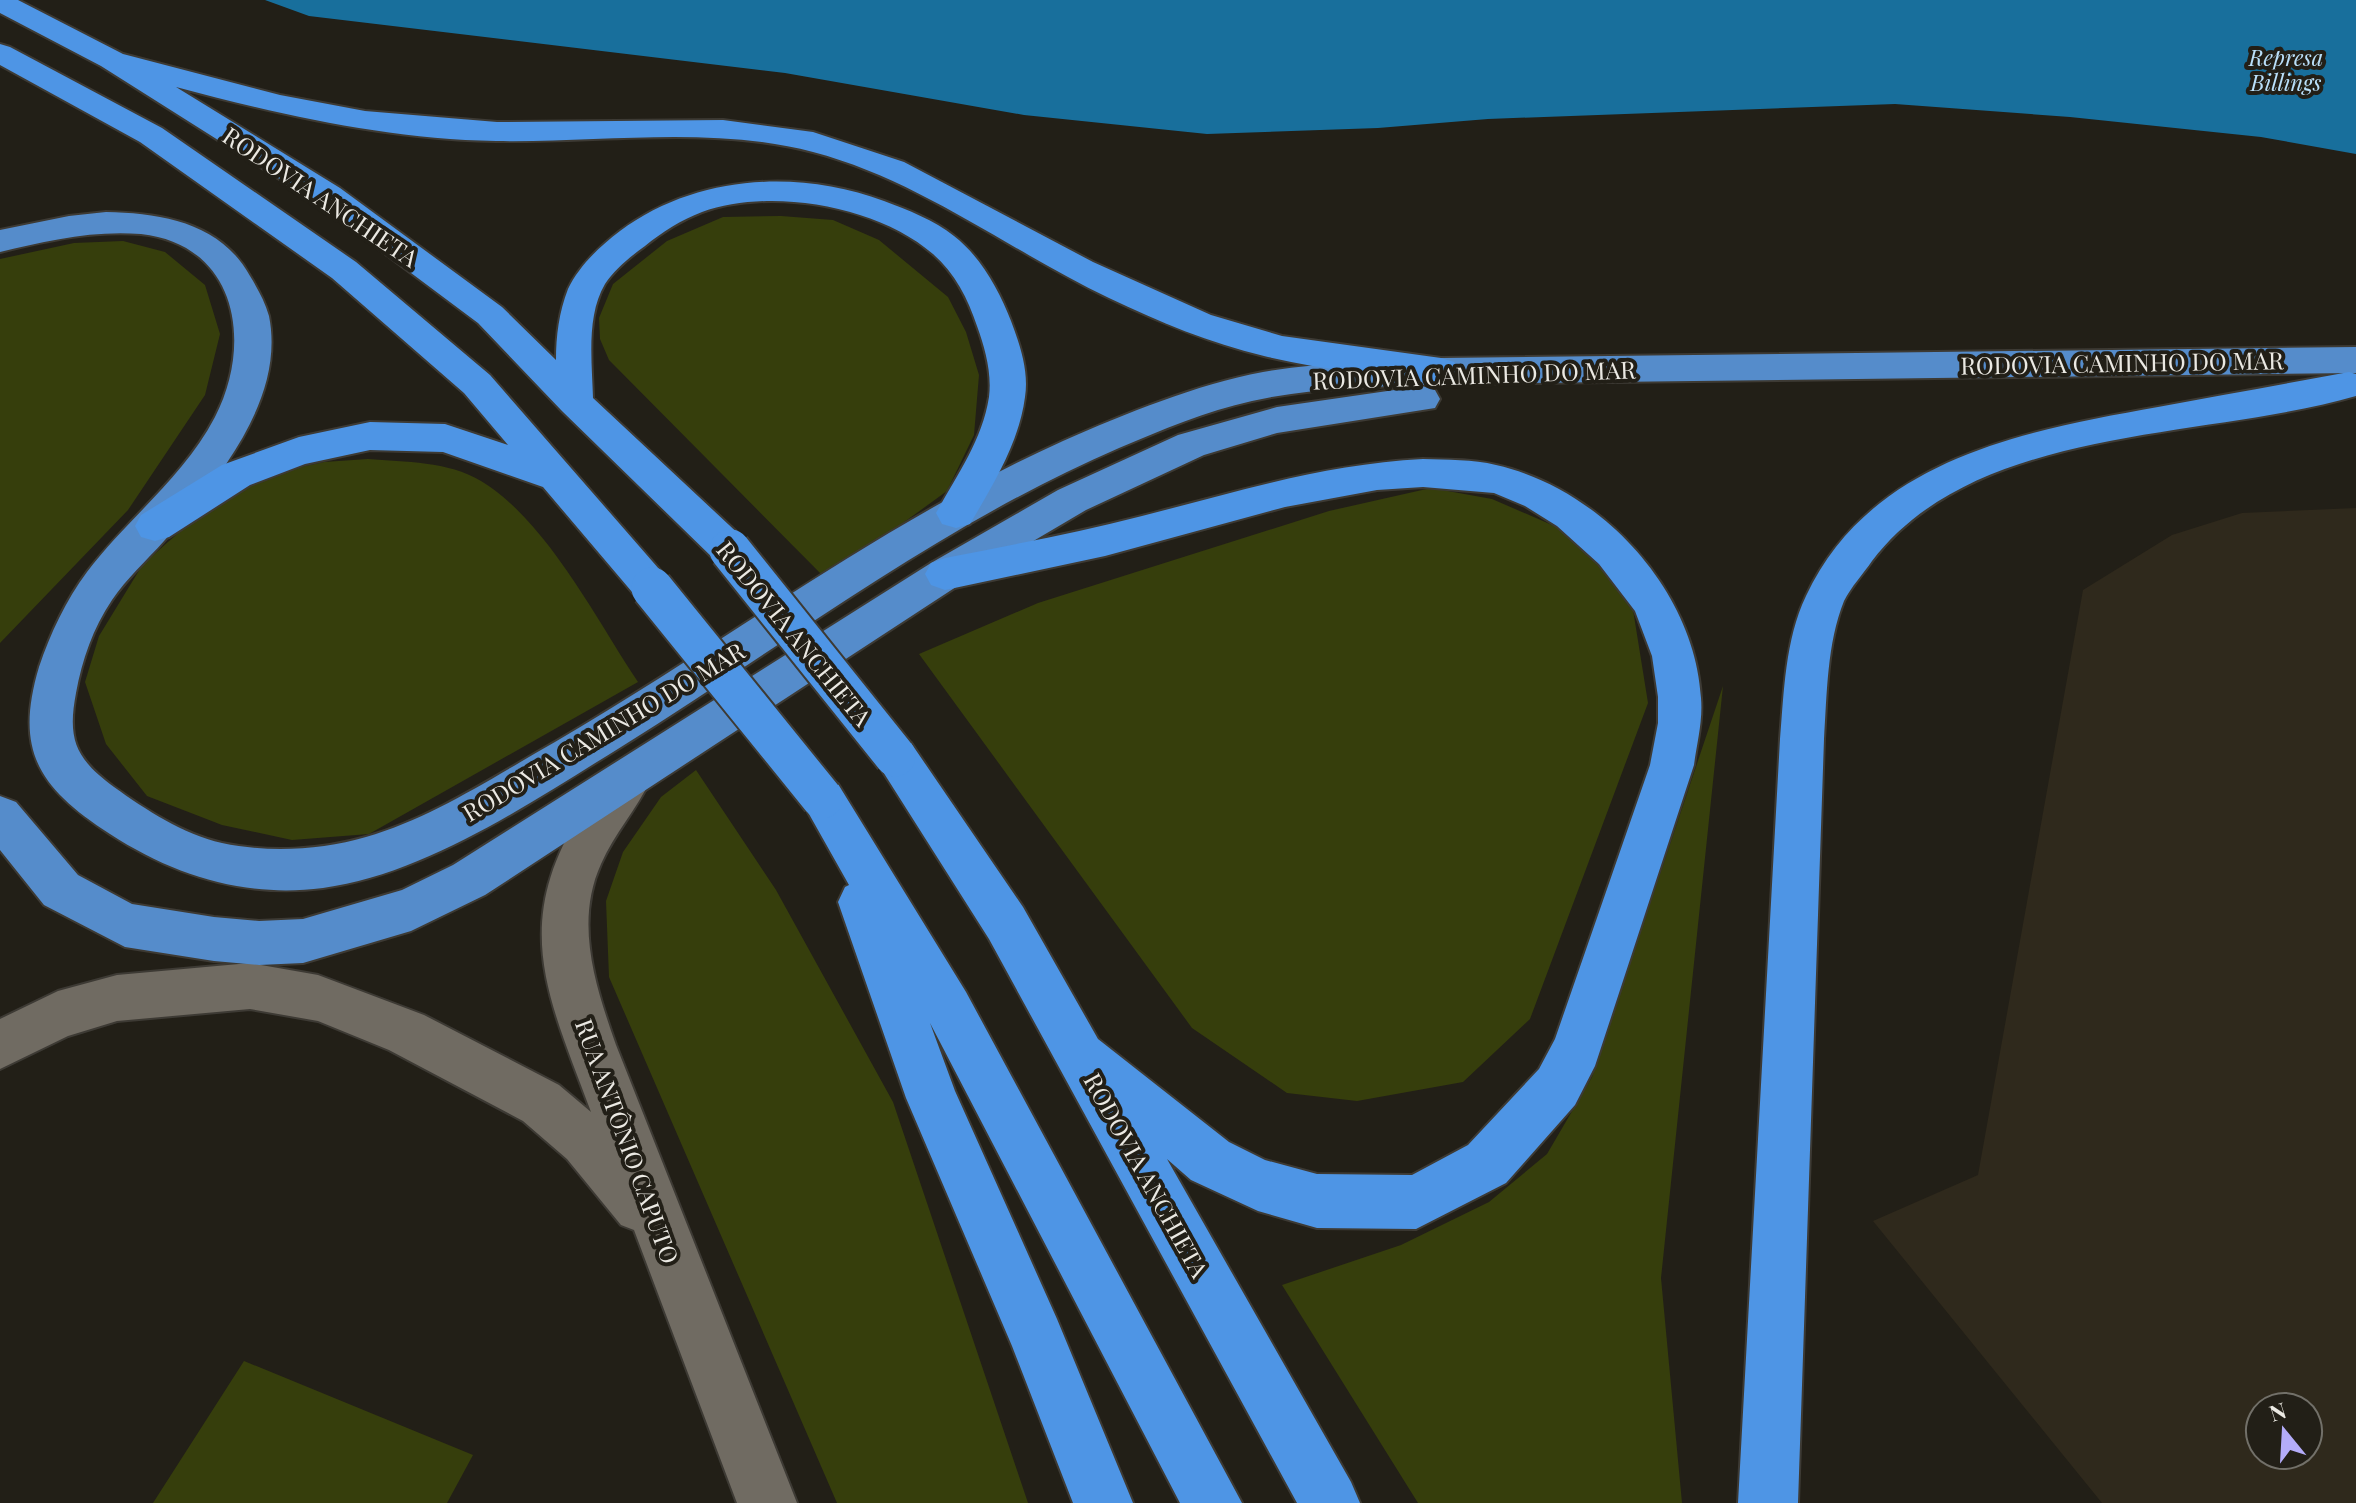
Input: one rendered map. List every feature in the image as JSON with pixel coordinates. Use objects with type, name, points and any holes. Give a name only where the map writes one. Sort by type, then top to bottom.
[{"type":"highway","name":"RODOVIA ANCHIETA","points":[[0,2],[112,60],[328,195],[490,315],[575,402],[730,550],[895,756],[1006,923],[1330,1503]]},
{"type":"highway","name":"RODOVIA ANCHIETA","points":[[0,53],[151,135],[344,270],[477,384],[561,479],[826,805],[949,1009],[1212,1503]]},
{"type":"highway","points":[[112,60],[271,104],[361,121],[455,130],[664,128],[746,131],[814,142],[888,165],[1118,289],[1205,324],[1280,347],[1441,371]]},
{"type":"highway","points":[[575,402],[573,329],[587,286],[636,233],[671,213],[731,195],[766,191],[811,192],[852,202],[894,217],[936,239],[973,277],[990,310],[1004,350],[1007,394],[1000,429],[986,464],[956,513]]},
{"type":"highway","name":"RODOVIA CAMINHO DO MAR","points":[[0,241],[53,228],[119,222],[163,227],[192,237],[213,250],[228,263],[241,285],[253,318],[253,362],[235,414],[207,458],[155,526],[99,586],[70,635],[55,687],[48,728],[53,750],[65,771],[90,795],[165,845],[202,861],[229,867],[316,868],[349,862],[423,838],[591,744],[956,513],[1074,451],[1161,415],[1235,391],[1308,378],[1441,371],[2354,376]]},
{"type":"highway","points":[[1768,1503],[1802,739],[1809,662],[1825,599],[1853,554],[1878,525],[1919,494],[1967,468],[2067,438],[2354,376]]},
{"type":"highway","name":"RODOVIA CAMINHO DO MAR","points":[[0,816],[61,890],[125,925],[214,939],[259,943],[303,941],[411,909],[469,880],[945,574],[1072,500],[1191,445],[1277,420],[1347,408],[1478,393],[2354,376]]},
{"type":"highway","points":[[155,526],[236,475],[299,451],[370,436],[445,438],[561,479]]},
{"type":"highway","points":[[945,574],[1104,542],[1274,496],[1375,475],[1443,472],[1501,480],[1560,507],[1609,547],[1645,589],[1665,633],[1677,671],[1680,717],[1672,765],[1577,1049],[1557,1087],[1487,1164],[1416,1202],[1317,1201],[1272,1189],[1210,1161],[1081,1057]]},
{"type":"highway","points":[[826,805],[932,1098],[1037,1339],[1103,1503]]},
{"type":"main road","name":"RUA ANTÔNIO CAPUTO","points":[[629,779],[589,839],[567,896],[564,942],[581,1012],[659,1230],[767,1503]]},
{"type":"main road","points":[[0,1045],[58,1015],[117,998],[250,986],[318,998],[406,1032],[541,1103],[585,1141],[659,1230]]},
{"type":"shaded area","points":[[2356,508],[2356,1503],[2102,1503],[1873,1221],[1978,1175],[2083,590],[2172,535],[2242,513]]},
{"type":"green space","points":[[781,216],[833,220],[879,240],[948,297],[966,332],[979,375],[974,435],[947,491],[826,579],[609,360],[600,339],[599,318],[613,284],[667,241],[723,217]]},
{"type":"green space","points":[[123,241],[165,252],[205,285],[220,334],[205,395],[128,510],[0,643],[0,259],[74,243]]},
{"type":"green space","points":[[368,459],[455,470],[481,481],[505,498],[527,520],[568,572],[638,682],[369,834],[292,840],[222,825],[147,796],[106,744],[85,682],[99,636],[143,564],[202,512],[271,473],[324,462]]},
{"type":"green space","points":[[1431,488],[1492,499],[1559,528],[1630,591],[1648,703],[1530,1019],[1463,1082],[1357,1101],[1287,1093],[1192,1028],[919,654],[1038,603],[1329,511]]},
{"type":"green space","points":[[1723,686],[1661,1278],[1682,1503],[1418,1503],[1282,1285],[1401,1245],[1489,1202],[1547,1154],[1592,1077]]},
{"type":"green space","points":[[696,770],[776,890],[893,1102],[1028,1503],[837,1503],[609,977],[606,901],[623,852],[661,797]]},
{"type":"green space","points":[[244,1361],[473,1455],[447,1503],[153,1503]]},
{"type":"water","name":"Represa Billings","points":[[265,0],[2356,0],[2356,154],[2261,137],[2070,117],[1895,104],[1488,119],[1378,128],[1207,134],[1024,115],[785,73],[309,16]]}]
